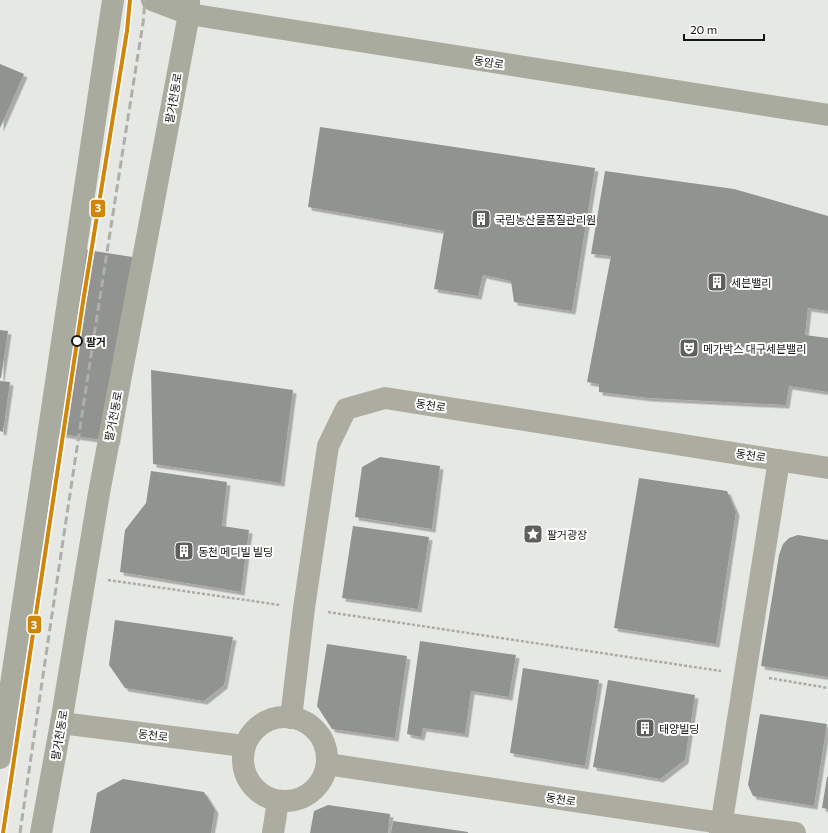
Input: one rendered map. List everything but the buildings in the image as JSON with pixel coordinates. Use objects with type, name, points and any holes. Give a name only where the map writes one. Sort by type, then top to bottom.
[{"type":"main road","points":[[0,758],[113,0]]},
{"type":"main road","name":"동암로","points":[[152,0],[828,115]]},
{"type":"main road","name":"팔거천동로","points":[[41,833],[61,723],[99,493],[189,7]]},
{"type":"street","name":"동천로","points":[[291,718],[304,608],[328,446],[346,409],[385,398],[828,468]]},
{"type":"street","points":[[720,828],[779,460]]},
{"type":"street","points":[[279,718],[291,718],[311,726],[318,734],[325,748],[327,764],[323,777],[316,788],[305,796],[292,801],[278,801],[266,798],[256,791],[248,781],[242,758],[244,746],[250,735],[258,727],[268,721],[279,718]]},
{"type":"street","name":"동천로","points":[[61,723],[244,746]]},
{"type":"street","name":"동천로","points":[[327,764],[720,828],[795,833]]},
{"type":"street","points":[[273,833],[278,801]]},
{"type":"path","points":[[85,577],[304,608],[745,674],[828,688]]},
{"type":"railway","points":[[20,833],[80,428],[143,23],[145,0]]},
{"type":"transit line","name":"3","points":[[3,833],[83,302],[127,31],[130,0]]},
{"type":"place","name":"국립농산물품질관리원","points":[[481,219]]},
{"type":"place","name":"세븐밸리","points":[[717,282]]},
{"type":"place","name":"팔거","points":[[77,341]]},
{"type":"place","name":"메가박스 대구세븐밸리","points":[[689,348]]},
{"type":"place","name":"팔거광장","points":[[533,534]]},
{"type":"place","name":"동천 메디빌 빌딩","points":[[184,551]]},
{"type":"place","name":"태양빌딩","points":[[645,728]]}]
